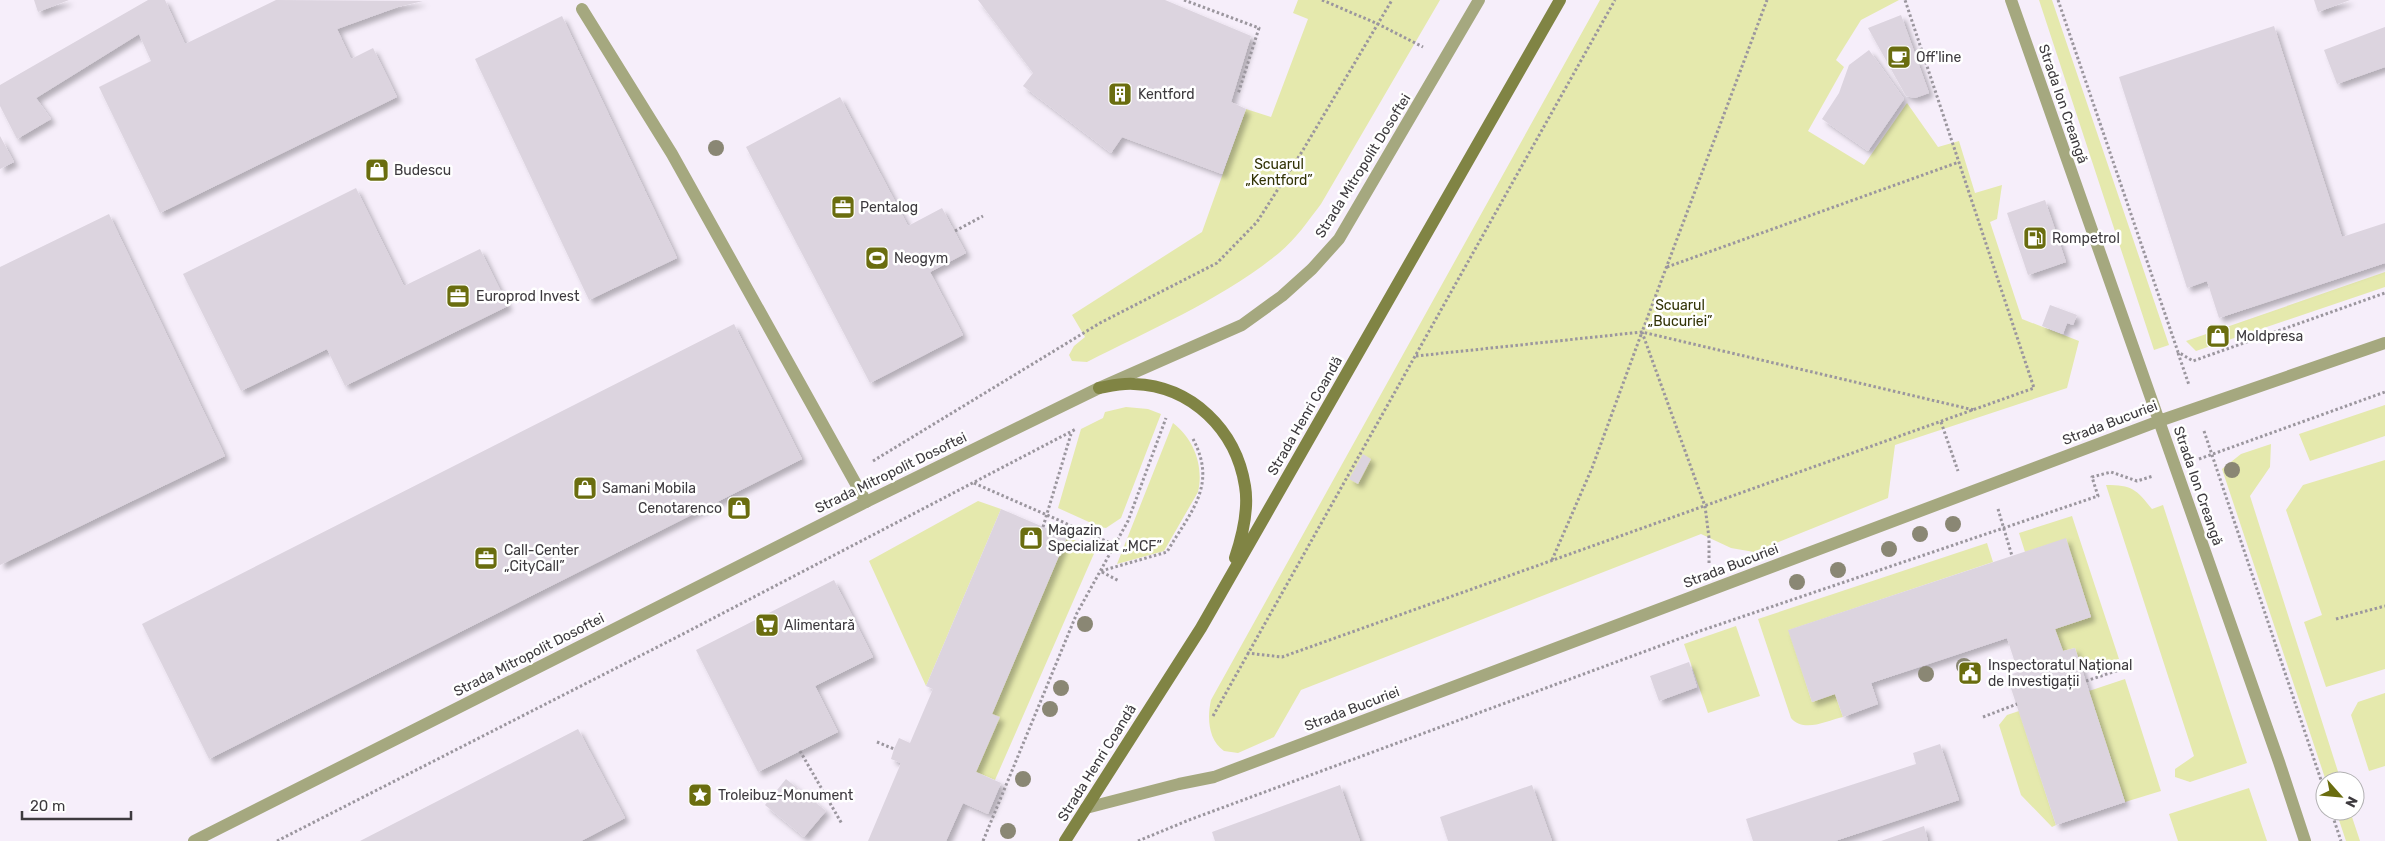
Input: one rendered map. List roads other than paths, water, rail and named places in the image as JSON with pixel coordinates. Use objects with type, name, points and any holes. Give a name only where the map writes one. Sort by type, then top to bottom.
[{"type":"main road","name":"Strada Henri Coandă","points":[[1065,841],[1201,628],[1560,0]]},
{"type":"main road","points":[[1099,388],[1133,384],[1166,389],[1196,404],[1221,426],[1238,455],[1246,488],[1244,522],[1226,584]]},
{"type":"street","name":"Strada Mitropolit Dosoftei","points":[[194,841],[866,502],[1099,388],[1242,325],[1282,296],[1312,270],[1339,239],[1480,0]]},
{"type":"street","name":"Strada Ion Creangă","points":[[2011,0],[2176,468],[2304,841]]},
{"type":"street","points":[[582,9],[672,154],[866,502]]},
{"type":"street","name":"Strada Bucuriei","points":[[1086,808],[1214,777],[2159,421],[2385,343]]},
{"type":"place","name":"Off'line","points":[[1899,57]]},
{"type":"place","name":"Kentford","points":[[1120,94]]},
{"type":"place","name":"Budescu","points":[[377,170]]},
{"type":"place","name":"Pentalog","points":[[843,207]]},
{"type":"place","name":"Rompetrol","points":[[2035,238]]},
{"type":"place","name":"Neogym","points":[[877,258]]},
{"type":"place","name":"Europrod Invest","points":[[458,296]]},
{"type":"place","name":"Moldpresa","points":[[2218,336]]},
{"type":"place","name":"Samani Mobila","points":[[585,488]]},
{"type":"place","name":"Cenotarenco","points":[[739,508]]},
{"type":"place","name":"Magazin Specializat „MCF”","points":[[1031,538]]},
{"type":"place","name":"Call-Center „CityCall”","points":[[486,558]]},
{"type":"place","name":"Alimentară","points":[[767,625]]},
{"type":"place","name":"Inspectoratul Național de Investigații","points":[[1970,673]]},
{"type":"place","name":"Troleibuz-Monument","points":[[700,795]]},
{"type":"park label","name":"Scuarul „Kentford”","points":[[1279,172]]},
{"type":"park label","name":"Scuarul „Bucuriei”","points":[[1680,314]]}]
